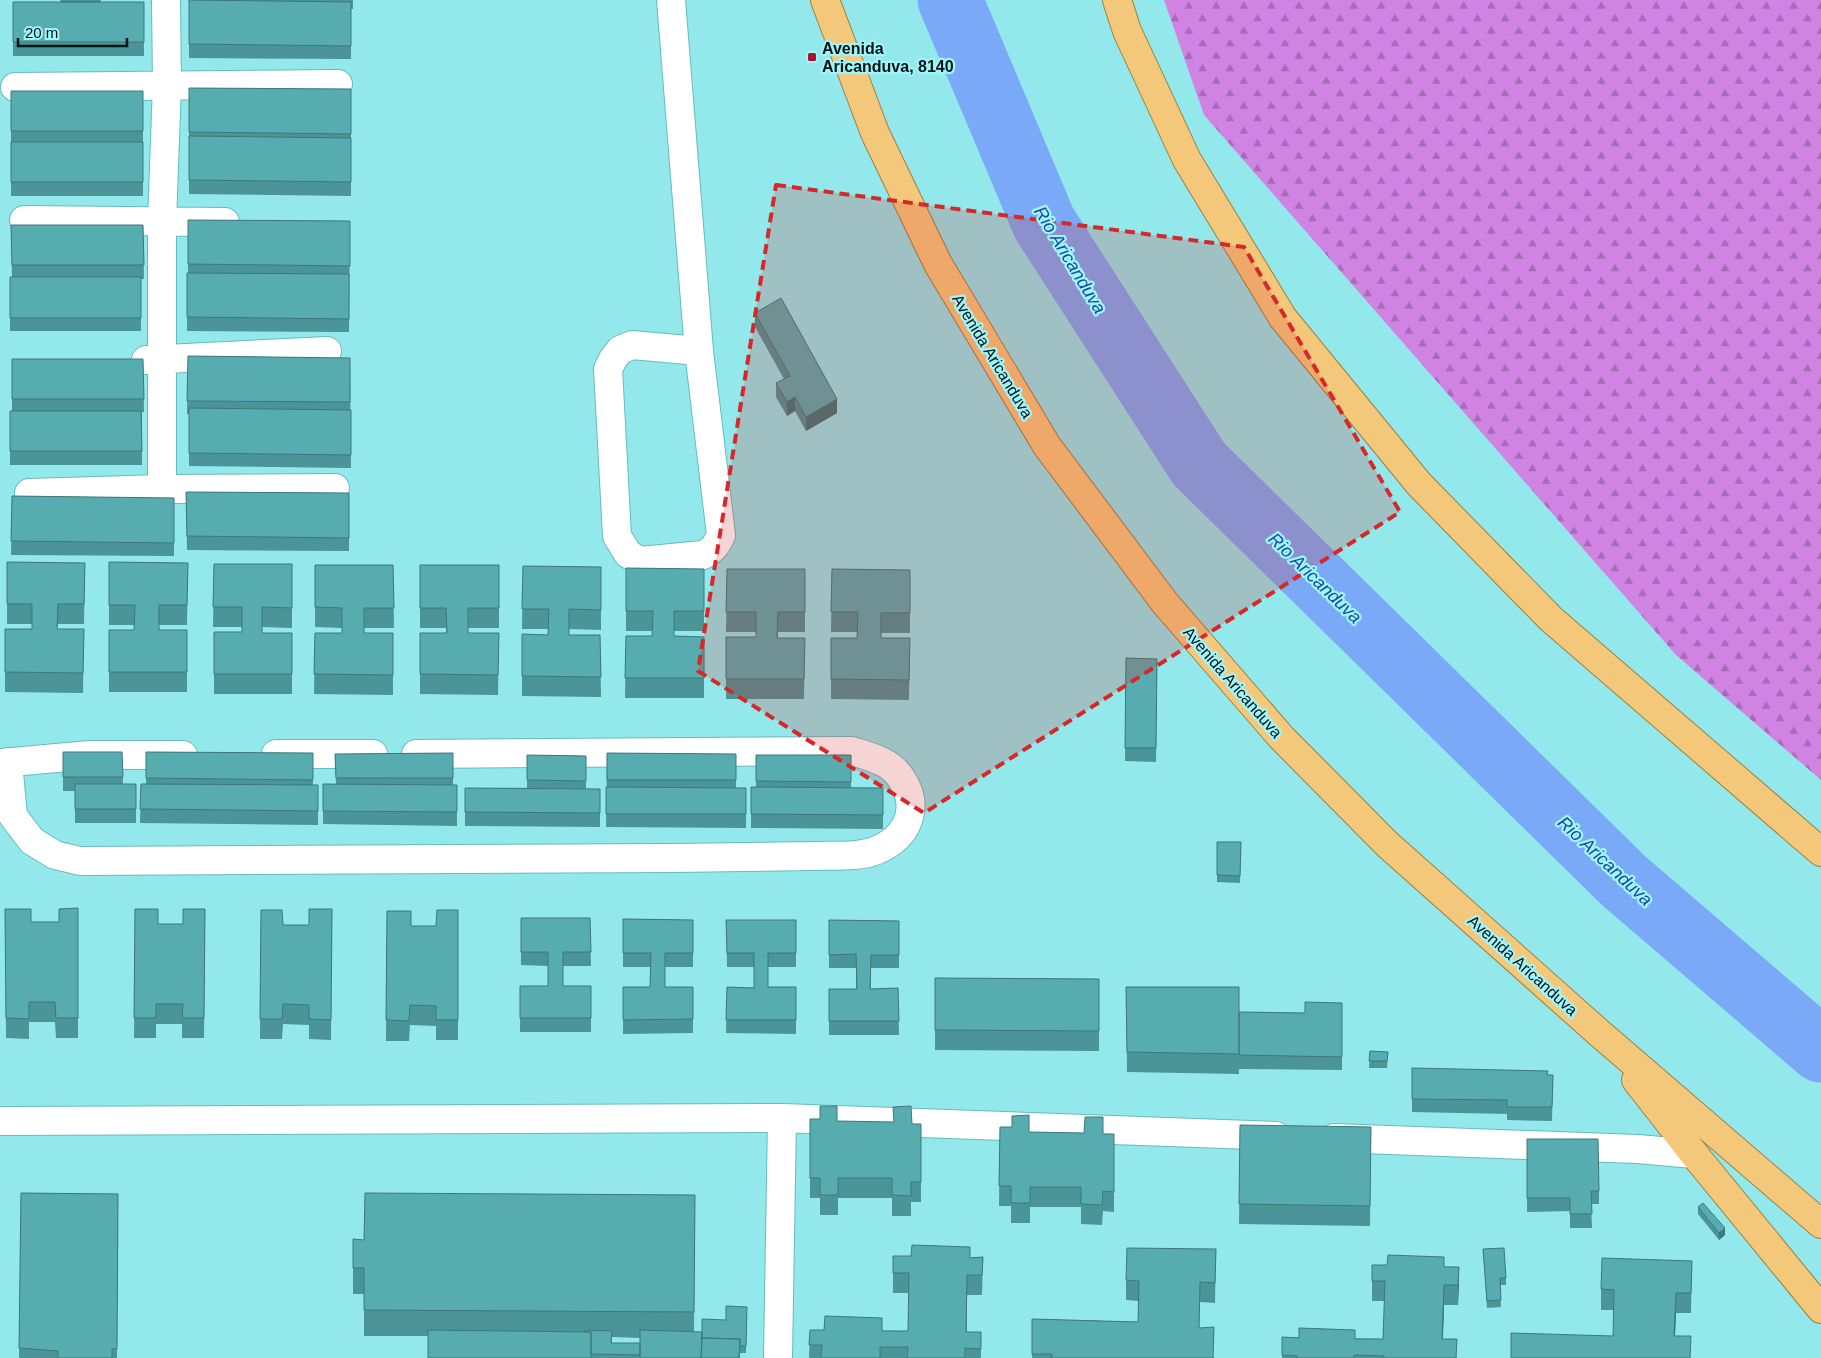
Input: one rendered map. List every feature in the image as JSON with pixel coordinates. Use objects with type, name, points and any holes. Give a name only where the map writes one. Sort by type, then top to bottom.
[{"type":"highway","name":"Avenida Aricanduva","points":[[825,0],[875,133],[938,264],[1047,446],[1165,603],[1281,737],[1387,844],[1598,1032],[1821,1224]]},
{"type":"highway","points":[[1117,0],[1127,31],[1188,160],[1283,318],[1418,484],[1551,619],[1821,852]]},
{"type":"highway","points":[[1598,1032],[1694,1154],[1821,1308]]},
{"type":"street","points":[[162,489],[162,222],[167,85],[166,0]]},
{"type":"street","points":[[672,0],[699,351],[721,535],[711,551],[703,555],[640,561],[628,554],[617,536],[608,369],[620,350],[632,345],[699,351]]},
{"type":"street","points":[[15,87],[338,84]]},
{"type":"street","points":[[24,220],[250,222]]},
{"type":"street","points":[[124,360],[163,360],[327,351]]},
{"type":"street","points":[[30,493],[162,489],[335,488]]},
{"type":"street","points":[[209,755],[90,755],[4,762],[12,816],[32,841],[54,855],[80,861],[854,855],[874,851],[891,844],[903,832],[911,814],[910,794],[900,776],[888,764],[852,751],[248,754]]},
{"type":"street","points":[[778,1358],[782,1118]]},
{"type":"street","points":[[0,1121],[782,1118],[1638,1149],[1694,1154]]},
{"type":"highlighted area","points":[[776,185],[1244,247],[1400,512],[924,813],[698,671]]},
{"type":"green space","points":[[1164,0],[1821,0],[1821,780],[1676,655],[1204,115]]},
{"type":"building","points":[[61,0],[100,0],[100,2],[61,2]]},
{"type":"building","points":[[189,0],[351,2],[351,46],[189,44]]},
{"type":"building","points":[[13,2],[144,2],[144,42],[13,42]]},
{"type":"building","points":[[189,88],[351,89],[351,134],[189,132]]},
{"type":"building","points":[[11,91],[143,91],[143,131],[11,131]]},
{"type":"building","points":[[189,136],[351,138],[351,182],[189,180]]},
{"type":"building","points":[[11,142],[143,142],[143,182],[11,182]]},
{"type":"building","points":[[188,220],[350,221],[350,266],[188,264]]},
{"type":"building","points":[[11,225],[143,225],[144,265],[12,265]]},
{"type":"building","points":[[187,273],[349,274],[349,319],[187,317]]},
{"type":"building","points":[[10,277],[141,277],[141,318],[10,318]]},
{"type":"building","points":[[781,298],[837,399],[806,417],[795,397],[787,402],[776,383],[790,376],[755,313]]},
{"type":"building","points":[[188,356],[350,358],[350,402],[187,401]]},
{"type":"building","points":[[12,359],[143,359],[144,399],[12,399]]},
{"type":"building","points":[[189,408],[351,410],[351,455],[189,453]]},
{"type":"building","points":[[10,411],[141,411],[142,451],[10,451]]},
{"type":"building","points":[[186,492],[349,493],[349,538],[187,536]]},
{"type":"building","points":[[12,496],[174,498],[174,543],[11,541]]},
{"type":"building","points":[[7,562],[85,563],[84,604],[58,604],[57,629],[84,629],[83,673],[5,672],[5,629],[32,629],[32,604],[7,604]]},
{"type":"building","points":[[109,562],[188,563],[187,605],[159,605],[159,630],[187,630],[187,672],[109,672],[109,630],[134,630],[135,605],[109,605]]},
{"type":"building","points":[[214,564],[292,564],[292,608],[262,607],[262,633],[292,633],[292,674],[214,674],[214,632],[242,632],[242,607],[213,607]]},
{"type":"building","points":[[315,565],[393,565],[394,608],[364,608],[364,633],[393,633],[393,675],[314,674],[315,633],[342,633],[342,608],[315,607]]},
{"type":"building","points":[[420,565],[499,565],[499,608],[468,608],[468,633],[499,633],[498,675],[420,674],[420,633],[447,633],[446,608],[420,608]]},
{"type":"building","points":[[523,566],[601,567],[601,610],[569,609],[569,635],[600,635],[601,677],[522,676],[522,634],[548,635],[549,609],[522,609]]},
{"type":"building","points":[[626,568],[704,569],[704,611],[674,611],[674,636],[704,637],[704,678],[625,678],[626,636],[652,636],[653,611],[626,611]]},
{"type":"building","points":[[727,569],[805,569],[805,612],[778,612],[777,638],[805,638],[804,679],[726,679],[726,637],[756,637],[756,612],[726,612]]},
{"type":"building","points":[[832,569],[910,570],[910,613],[881,613],[881,638],[910,638],[909,680],[831,679],[831,638],[857,638],[858,612],[831,612]]},
{"type":"building","points":[[1126,658],[1157,659],[1156,748],[1125,748]]},
{"type":"building","points":[[63,752],[122,752],[123,777],[63,777]]},
{"type":"building","points":[[146,752],[313,753],[313,780],[146,778]]},
{"type":"building","points":[[453,753],[453,778],[336,778],[335,754]]},
{"type":"building","points":[[607,753],[736,754],[736,780],[607,780]]},
{"type":"building","points":[[527,755],[586,756],[586,781],[527,780]]},
{"type":"building","points":[[756,755],[851,755],[851,782],[756,781]]},
{"type":"building","points":[[75,784],[136,784],[136,809],[75,809]]},
{"type":"building","points":[[141,784],[318,785],[318,811],[140,809]]},
{"type":"building","points":[[323,784],[457,785],[457,812],[323,811]]},
{"type":"building","points":[[606,787],[746,788],[746,814],[606,814]]},
{"type":"building","points":[[751,787],[883,788],[883,815],[751,814]]},
{"type":"building","points":[[465,788],[600,789],[600,813],[465,812]]},
{"type":"building","points":[[1217,842],[1241,842],[1240,876],[1217,875]]},
{"type":"building","points":[[78,908],[78,1018],[56,1018],[55,1002],[29,1002],[29,1019],[6,1018],[5,909],[31,909],[31,922],[59,922],[59,909]]},
{"type":"building","points":[[135,909],[158,909],[158,924],[183,924],[183,909],[205,909],[204,1018],[182,1018],[183,1004],[156,1004],[156,1018],[134,1018]]},
{"type":"building","points":[[309,909],[332,909],[331,1020],[309,1019],[309,1005],[283,1004],[282,1019],[260,1019],[261,910],[282,910],[283,925],[309,925]]},
{"type":"building","points":[[437,910],[458,910],[458,1020],[436,1020],[436,1006],[410,1005],[409,1021],[386,1020],[387,911],[411,911],[411,926],[436,926]]},
{"type":"building","points":[[521,918],[590,918],[591,952],[563,952],[563,986],[591,986],[591,1018],[520,1018],[520,986],[548,986],[548,952],[521,952]]},
{"type":"building","points":[[623,919],[693,920],[693,953],[665,953],[665,987],[693,987],[693,1019],[623,1020],[623,987],[650,987],[651,953],[623,953]]},
{"type":"building","points":[[726,920],[796,920],[796,953],[768,953],[768,987],[796,987],[796,1020],[726,1020],[727,987],[754,988],[754,953],[727,953]]},
{"type":"building","points":[[829,920],[899,921],[899,955],[871,955],[870,989],[898,988],[899,1021],[829,1021],[829,989],[857,989],[856,954],[829,955]]},
{"type":"building","points":[[935,978],[1099,979],[1099,1031],[935,1030]]},
{"type":"building","points":[[1126,987],[1239,987],[1239,1054],[1127,1052]]},
{"type":"building","points":[[1305,1002],[1342,1003],[1342,1057],[1239,1055],[1239,1012],[1305,1013]]},
{"type":"building","points":[[1370,1051],[1388,1052],[1387,1061],[1369,1061]]},
{"type":"building","points":[[1412,1068],[1548,1071],[1547,1075],[1553,1075],[1552,1107],[1507,1107],[1507,1100],[1412,1099]]},
{"type":"building","points":[[820,1106],[837,1106],[837,1121],[894,1122],[893,1107],[911,1106],[912,1124],[921,1124],[921,1182],[911,1182],[911,1196],[892,1195],[892,1178],[838,1178],[838,1195],[820,1195],[820,1178],[810,1178],[810,1119],[820,1119]]},
{"type":"building","points":[[1029,1115],[1029,1132],[1084,1133],[1085,1117],[1103,1117],[1103,1134],[1114,1134],[1114,1192],[1103,1191],[1102,1205],[1081,1204],[1081,1187],[1030,1187],[1030,1203],[1011,1203],[1011,1186],[999,1186],[1000,1127],[1012,1127],[1012,1116]]},
{"type":"building","points":[[1240,1125],[1371,1127],[1370,1206],[1239,1204]]},
{"type":"building","points":[[1527,1139],[1598,1139],[1599,1191],[1591,1191],[1592,1214],[1570,1214],[1570,1198],[1527,1198]]},
{"type":"building","points":[[21,1193],[118,1194],[117,1349],[112,1349],[112,1358],[58,1358],[58,1351],[19,1348]]},
{"type":"building","points":[[365,1193],[695,1195],[694,1312],[364,1310],[364,1268],[353,1268],[353,1239],[364,1240]]},
{"type":"building","points":[[1703,1203],[1725,1228],[1719,1233],[1698,1207]]},
{"type":"building","points":[[912,1245],[970,1247],[970,1258],[983,1257],[982,1275],[967,1275],[966,1332],[981,1332],[981,1349],[965,1348],[965,1358],[907,1358],[908,1347],[880,1347],[880,1358],[821,1358],[822,1345],[809,1345],[810,1330],[824,1330],[825,1316],[882,1318],[882,1331],[908,1331],[909,1273],[893,1273],[893,1256],[911,1256]]},
{"type":"building","points":[[1127,1248],[1216,1249],[1215,1283],[1200,1282],[1199,1328],[1214,1327],[1213,1358],[1052,1358],[1052,1354],[1032,1354],[1032,1319],[1138,1322],[1139,1281],[1126,1280]]},
{"type":"building","points":[[1504,1248],[1506,1278],[1500,1278],[1501,1300],[1487,1301],[1483,1249]]},
{"type":"building","points":[[1388,1255],[1444,1257],[1444,1267],[1459,1267],[1458,1285],[1444,1285],[1442,1339],[1457,1339],[1456,1358],[1384,1358],[1384,1356],[1354,1355],[1354,1358],[1297,1358],[1297,1356],[1282,1355],[1282,1337],[1299,1338],[1299,1328],[1355,1330],[1355,1339],[1383,1339],[1385,1281],[1372,1281],[1372,1265],[1387,1265]]},
{"type":"building","points":[[1602,1258],[1692,1261],[1691,1293],[1676,1293],[1674,1336],[1691,1336],[1690,1358],[1511,1358],[1511,1333],[1613,1336],[1614,1290],[1601,1289]]},
{"type":"building","points":[[726,1306],[747,1307],[746,1346],[740,1346],[740,1339],[702,1338],[702,1319],[726,1320]]},
{"type":"building","points":[[428,1330],[591,1332],[591,1358],[428,1358]]},
{"type":"building","points":[[585,1330],[612,1331],[611,1343],[640,1343],[640,1355],[591,1354],[591,1332],[585,1332]]},
{"type":"building","points":[[640,1330],[702,1332],[701,1358],[640,1358]]},
{"type":"building","points":[[702,1338],[740,1339],[739,1358],[701,1358]]},
{"type":"waterway","name":"Rio Aricanduva","points":[[950,0],[1044,223],[1199,464],[1624,881],[1821,1050]]},
{"type":"place","name":"Avenida Aricanduva, 8140","points":[[812,57]]}]
